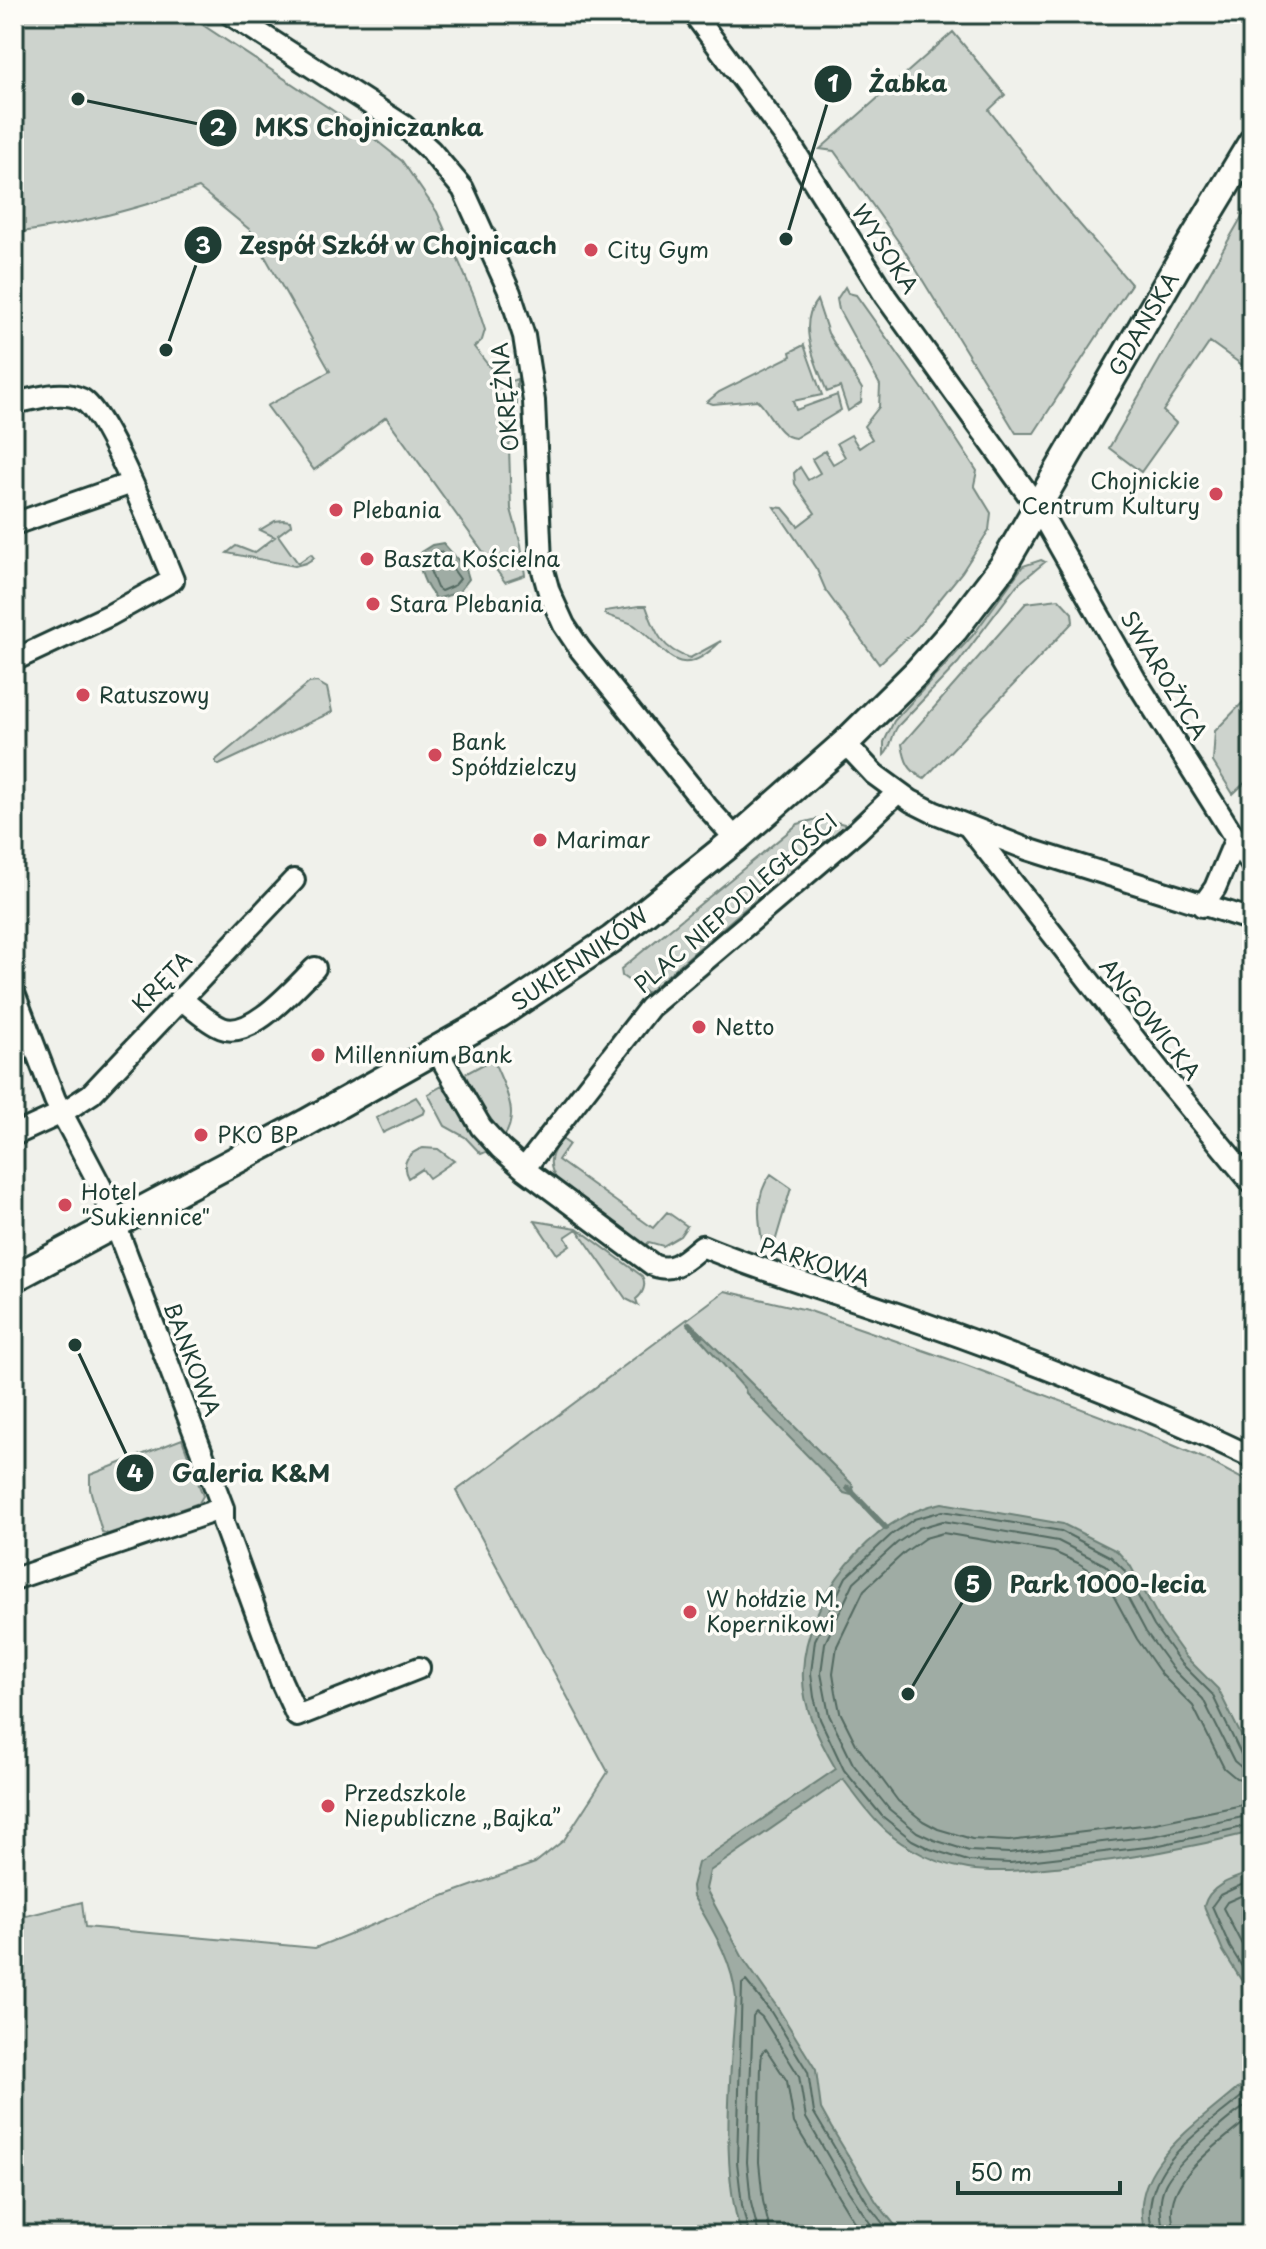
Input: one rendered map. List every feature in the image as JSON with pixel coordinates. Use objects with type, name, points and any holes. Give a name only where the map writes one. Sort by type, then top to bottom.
[{"type":"main road","name":"GDAŃSKA","points":[[1038,508],[1252,142]]},
{"type":"main road","name":"SUKIENNIKÓW","points":[[14,1278],[437,1051],[500,1014],[598,949],[736,839],[845,743],[916,673],[1003,566],[1038,508]]},
{"type":"street","name":"OKRĘŻNA","points":[[230,14],[404,126],[430,150],[463,189],[510,293],[524,336],[534,401],[538,540],[549,592],[564,625],[580,649],[736,839]]},
{"type":"street","name":"WYSOKA","points":[[694,14],[789,142],[886,297],[1038,508]]},
{"type":"street","points":[[14,403],[56,395],[70,395],[87,402],[132,483],[173,580],[110,615],[14,660]]},
{"type":"street","points":[[14,524],[132,483]]},
{"type":"street","name":"SWAROŻYCA","points":[[1038,508],[1135,679],[1252,865]]},
{"type":"street","points":[[845,743],[874,774],[933,812],[1027,849],[1252,920]]},
{"type":"street","name":"PLAC NIEPODLEGŁOŚCI","points":[[524,1169],[650,1007],[857,831],[898,792]]},
{"type":"street","name":"ANGOWICKA","points":[[969,827],[1165,1078],[1252,1183]]},
{"type":"street","points":[[1202,906],[1215,888],[1236,838]]},
{"type":"street","points":[[1012,882],[1016,864],[1027,849]]},
{"type":"street","name":"KRĘTA","points":[[14,1135],[62,1113],[91,1094],[294,880]]},
{"type":"street","points":[[180,998],[224,1029],[234,1029],[262,1018],[315,968]]},
{"type":"street","name":"BANKOWA","points":[[14,993],[62,1113],[101,1187],[223,1508],[223,1522],[252,1604],[297,1716],[419,1668]]},
{"type":"street","name":"PARKOWA","points":[[437,1051],[481,1127],[524,1169],[660,1268],[679,1264],[702,1246],[758,1270],[889,1311],[1028,1361],[1193,1429],[1252,1457]]},
{"type":"street","points":[[14,1579],[223,1508]]},
{"type":"shaded area","points":[[14,14],[186,14],[367,133],[402,161],[437,212],[474,296],[485,330],[482,340],[474,347],[503,384],[517,379],[517,403],[509,447],[511,509],[525,575],[505,582],[386,417],[314,470],[267,406],[330,371],[250,230],[199,188],[108,215],[14,233]]},
{"type":"shaded area","points":[[953,32],[1005,95],[989,110],[1057,198],[1131,284],[1034,433],[1016,433],[903,248],[834,151],[820,149]]},
{"type":"shaded area","points":[[1252,199],[1252,372],[1210,342],[1163,411],[1176,423],[1141,472],[1109,448]]},
{"type":"shaded area","points":[[845,287],[848,293],[856,295],[977,471],[974,485],[991,513],[989,530],[962,572],[916,629],[879,664],[826,591],[817,570],[774,507],[783,508],[798,526],[815,513],[795,484],[794,473],[800,467],[808,480],[820,473],[812,459],[825,451],[833,464],[845,457],[837,443],[851,435],[859,448],[872,439],[864,426],[879,407],[880,385],[839,310],[837,299]]},
{"type":"shaded area","points":[[817,300],[828,333],[862,389],[861,402],[848,411],[840,387],[827,392],[810,346],[808,322]]},
{"type":"shaded area","points":[[804,345],[822,395],[793,401],[796,410],[837,395],[841,410],[795,438],[778,428],[757,400],[707,402],[719,392],[791,356],[790,352]]},
{"type":"shaded area","points":[[283,520],[290,521],[291,525],[278,535],[298,563],[311,554],[314,558],[295,566],[227,553],[236,546],[254,553],[275,537],[260,530]]},
{"type":"shaded area","points":[[1041,560],[1045,562],[1017,585],[958,663],[898,726],[884,755],[884,742],[894,721],[973,635],[1023,566]]},
{"type":"shaded area","points":[[1059,599],[1072,613],[1073,622],[924,779],[914,772],[906,761],[902,744],[1026,603]]},
{"type":"shaded area","points":[[646,606],[661,639],[680,655],[690,658],[721,641],[694,661],[674,659],[634,625],[605,614],[605,611]]},
{"type":"shaded area","points":[[317,682],[327,688],[332,712],[219,765],[216,763],[309,683]]},
{"type":"shaded area","points":[[1252,693],[1252,776],[1233,794],[1213,762],[1215,731]]},
{"type":"shaded area","points":[[821,818],[848,825],[647,993],[622,976],[621,969],[798,824]]},
{"type":"shaded area","points":[[493,1059],[511,1108],[509,1128],[504,1137],[474,1096],[465,1074]]},
{"type":"shaded area","points":[[442,1086],[488,1151],[481,1154],[465,1137],[445,1126],[428,1094]]},
{"type":"shaded area","points":[[416,1097],[424,1113],[383,1133],[376,1118]]},
{"type":"shaded area","points":[[562,1139],[569,1144],[558,1160],[653,1228],[667,1212],[687,1226],[680,1236],[663,1246],[649,1242],[645,1246],[558,1181],[551,1159]]},
{"type":"shaded area","points":[[423,1148],[438,1149],[454,1161],[429,1178],[422,1169],[408,1178],[405,1168],[407,1159]]},
{"type":"shaded area","points":[[771,1174],[791,1188],[775,1242],[764,1252],[759,1221],[760,1202]]},
{"type":"shaded area","points":[[535,1221],[577,1228],[642,1276],[644,1285],[636,1299],[638,1305],[626,1299],[577,1229],[565,1237],[570,1245],[557,1254]]},
{"type":"shaded area","points":[[725,1291],[807,1310],[966,1365],[1140,1431],[1203,1458],[1252,1484],[1252,2235],[14,2235],[14,1919],[82,1902],[85,1927],[315,1948],[535,1863],[564,1840],[608,1772],[456,1491]]},
{"type":"shaded area","points":[[182,1439],[203,1496],[199,1503],[108,1534],[102,1532],[90,1489],[90,1475]]},
{"type":"water","points":[[443,543],[466,569],[469,579],[459,592],[437,599],[423,577],[420,558],[421,552]]},
{"type":"water","points":[[698,1330],[852,1484],[854,1492],[851,1495],[844,1493],[746,1393],[695,1333]]},
{"type":"water","points":[[942,1503],[1063,1524],[1117,1551],[1130,1565],[1161,1622],[1186,1657],[1218,1689],[1252,1757],[1252,1832],[1182,1848],[1089,1863],[1016,1870],[968,1869],[931,1858],[899,1842],[873,1817],[843,1779],[710,1871],[706,1889],[744,1960],[816,2070],[821,2109],[877,2203],[903,2235],[742,2235],[731,2182],[728,2118],[736,1998],[726,1957],[693,1896],[692,1886],[698,1863],[836,1769],[812,1722],[803,1684],[807,1644],[816,1616],[847,1565],[868,1543],[916,1511]]},
{"type":"water","points":[[1252,1872],[1252,1997],[1223,1951],[1204,1906],[1217,1888]]},
{"type":"water","points":[[1252,2083],[1252,2235],[1146,2235],[1142,2212],[1145,2190],[1154,2170],[1184,2134],[1237,2089]]},
{"type":"waterway","points":[[689,1324],[701,1336]]},
{"type":"waterway","points":[[848,1488],[886,1528]]},
{"type":"place","name":"MKS Chojniczanka","points":[[78,99]]},
{"type":"place","name":"Żabka","points":[[786,239]]},
{"type":"place","name":"City Gym","points":[[591,250]]},
{"type":"place","name":"Zespół Szkół w Chojnicach","points":[[166,350]]},
{"type":"place","name":"Chojnickie Centrum Kultury","points":[[1216,494]]},
{"type":"place","name":"Plebania","points":[[336,510]]},
{"type":"place","name":"Baszta Kościelna","points":[[367,559]]},
{"type":"place","name":"Stara Plebania","points":[[373,604]]},
{"type":"place","name":"Ratuszowy","points":[[83,695]]},
{"type":"place","name":"Bank Spółdzielczy","points":[[435,755]]},
{"type":"place","name":"Marimar","points":[[540,840]]},
{"type":"place","name":"Netto","points":[[699,1027]]},
{"type":"place","name":"Millennium Bank","points":[[318,1055]]},
{"type":"place","name":"PKO BP","points":[[201,1135]]},
{"type":"place","name":"Hotel \"Sukiennice\"","points":[[65,1205]]},
{"type":"place","name":"Galeria K&M","points":[[75,1345]]},
{"type":"place","name":"W hołdzie M. Kopernikowi","points":[[690,1612]]},
{"type":"place","name":"Park 1000-lecia","points":[[908,1694]]},
{"type":"place","name":"Przedszkole Niepubliczne „Bajka”","points":[[328,1806]]}]
